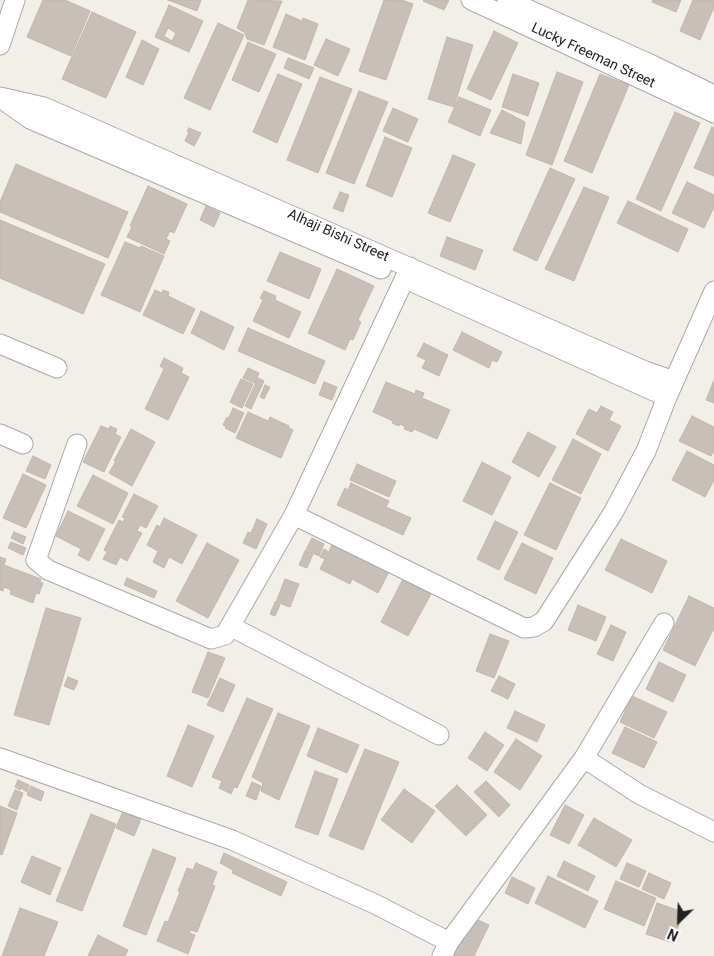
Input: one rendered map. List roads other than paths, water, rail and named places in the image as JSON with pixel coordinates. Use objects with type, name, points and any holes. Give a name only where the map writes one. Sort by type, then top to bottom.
[{"type":"street","points":[[0,44],[15,0]]},
{"type":"street","name":"Lucky Freeman Street","points":[[471,0],[714,113]]},
{"type":"street","name":"Lucky Freeman Street","points":[[507,0],[714,95]]},
{"type":"street","name":"Alhaji Bishi Street","points":[[0,97],[30,119],[407,273],[671,389]]},
{"type":"street","points":[[77,444],[36,560],[48,570],[211,639],[225,635],[294,515],[407,273]]},
{"type":"street","points":[[294,515],[524,628],[534,627],[544,621],[613,513],[646,450],[714,291]]},
{"type":"street","points":[[0,344],[57,368]]},
{"type":"street","points":[[0,434],[23,444]]},
{"type":"street","points":[[0,758],[232,840],[375,904],[445,949],[584,758],[664,623]]},
{"type":"street","points":[[230,626],[439,735]]},
{"type":"street","points":[[584,758],[639,794],[714,832]]}]
